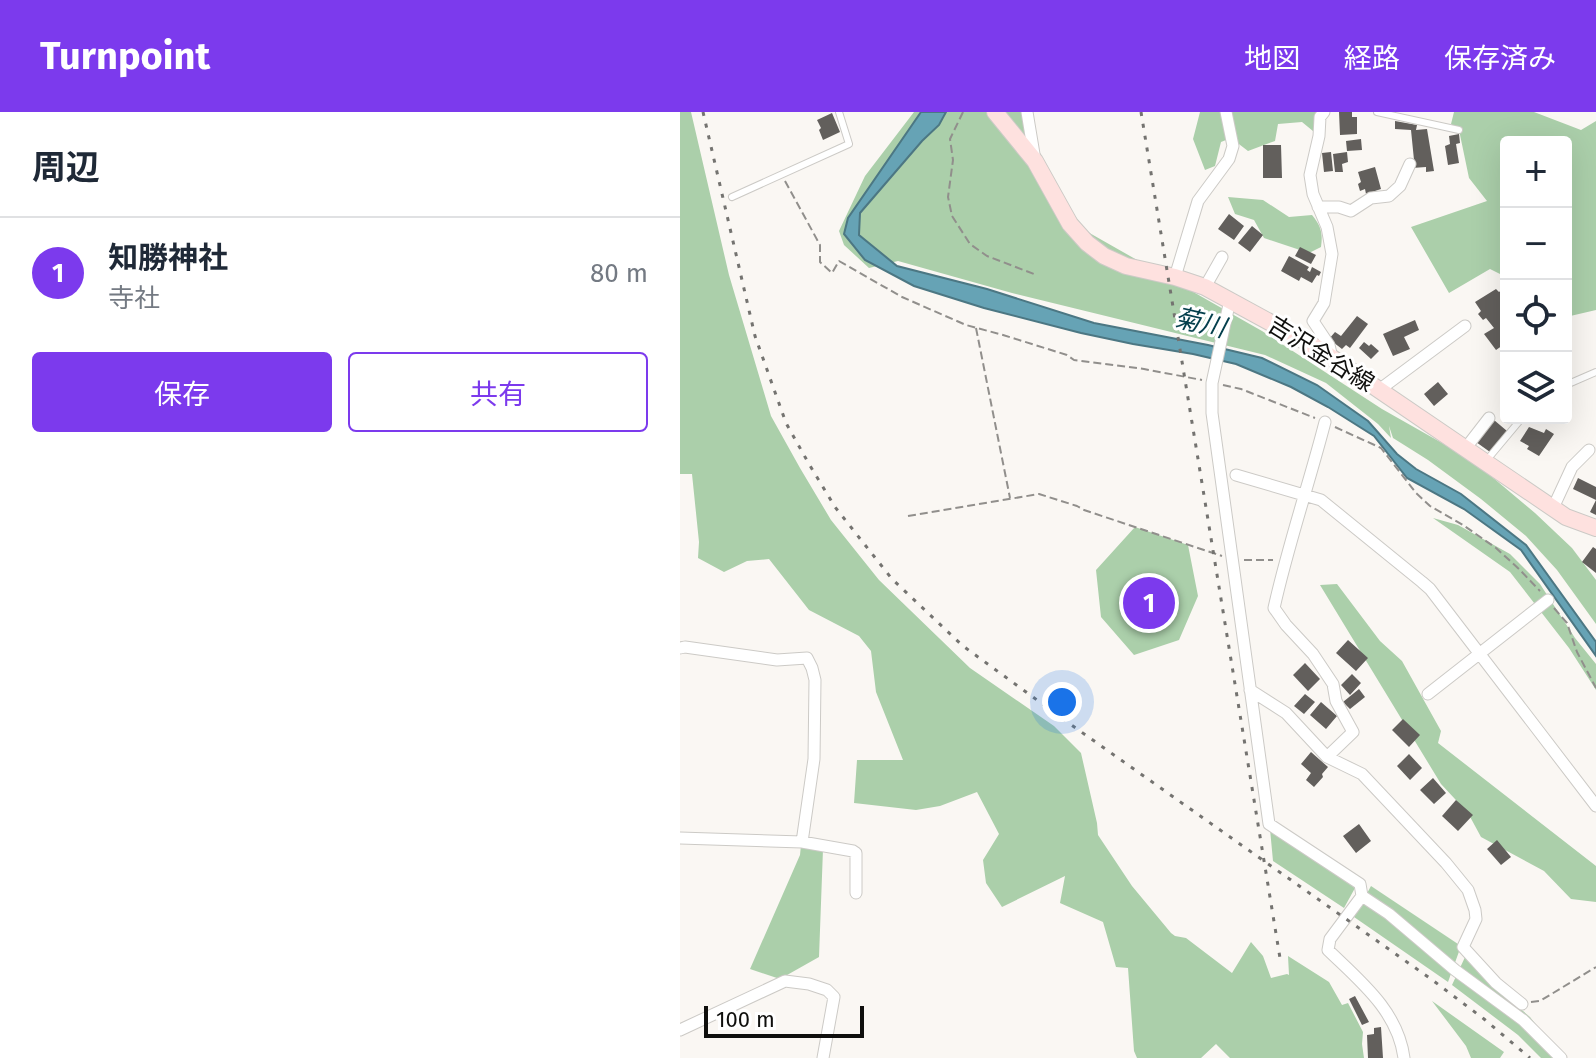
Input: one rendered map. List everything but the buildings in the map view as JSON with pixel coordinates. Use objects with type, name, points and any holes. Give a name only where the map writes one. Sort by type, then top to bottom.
[{"type":"main road","name":"吉沢金谷線","points":[[995,112],[1035,161],[1070,224],[1104,256],[1126,266],[1205,287],[1230,300],[1332,358],[1566,517],[1596,528]]},
{"type":"street","points":[[1027,112],[1035,161]]},
{"type":"street","points":[[1175,277],[1198,201],[1229,159],[1233,146],[1226,112]]},
{"type":"street","points":[[1324,112],[1320,117],[1310,175],[1313,194],[1327,227],[1332,254],[1324,303],[1313,321],[1329,345],[1332,358]]},
{"type":"street","points":[[1318,207],[1339,207],[1351,211],[1371,198],[1389,196],[1400,186],[1410,164]]},
{"type":"street","points":[[1205,287],[1222,257]]},
{"type":"street","points":[[1230,300],[1212,383],[1212,413],[1269,824],[1360,884],[1362,896],[1330,939],[1328,950],[1384,1006],[1398,1033],[1404,1058]]},
{"type":"street","points":[[1379,390],[1465,326]]},
{"type":"street","points":[[1465,449],[1489,418]]},
{"type":"street","points":[[1325,422],[1274,608],[1313,654],[1333,684],[1336,701],[1353,732],[1327,757]]},
{"type":"street","points":[[1553,508],[1572,467],[1589,450]]},
{"type":"street","points":[[1236,475],[1321,500],[1422,582],[1596,806]]},
{"type":"street","points":[[1428,694],[1548,600]]},
{"type":"street","points":[[680,648],[777,660],[807,658],[815,680],[814,759],[802,842]]},
{"type":"street","points":[[1250,690],[1286,713],[1327,757],[1362,774],[1453,872],[1468,890],[1475,910],[1476,919],[1463,947],[1496,983],[1522,1004]]},
{"type":"street","points":[[680,838],[802,842],[856,853],[856,893]]},
{"type":"street","points":[[1362,896],[1523,1020],[1561,1058]]},
{"type":"street","points":[[680,1030],[785,981],[801,982],[827,990],[834,997],[823,1058]]},
{"type":"lane","points":[[732,197],[849,144],[839,112]]},
{"type":"lane","points":[[1377,112],[1459,130]]},
{"type":"lane","points":[[1572,382],[1596,372]]},
{"type":"lane","points":[[1485,462],[1517,424]]},
{"type":"path","points":[[963,112],[950,139],[953,160],[948,197],[952,216],[970,244],[987,256],[1034,274]]},
{"type":"path","points":[[781,175],[820,245],[820,262],[832,273],[839,261],[902,297],[976,328],[1067,355],[1074,360],[1144,369],[1241,389],[1381,448],[1430,506],[1496,548],[1548,600],[1567,623],[1577,652],[1596,688]]},
{"type":"path","points":[[976,328],[1010,499]]},
{"type":"path","points":[[908,516],[1039,494],[1233,560],[1273,560],[1283,567]]},
{"type":"path","points":[[1522,1004],[1540,1001],[1596,967]]},
{"type":"green space","points":[[680,112],[691,112],[729,275],[771,416],[831,520],[879,580],[970,668],[1054,726],[1081,753],[1098,835],[1132,886],[1171,933],[1186,938],[1232,973],[1251,942],[1263,956],[1271,978],[1289,975],[1288,956],[1329,982],[1342,1005],[1348,1003],[1363,1032],[1364,1058],[1230,1058],[1216,1044],[1201,1058],[1137,1058],[1128,968],[1116,967],[1103,922],[1060,903],[1065,876],[1002,907],[986,883],[983,860],[999,834],[977,792],[940,806],[916,810],[854,803],[857,760],[903,760],[876,692],[871,651],[859,636],[809,610],[769,559],[747,561],[724,572],[698,558],[692,474],[680,474]]},
{"type":"green space","points":[[914,112],[1025,112],[1035,161],[1086,231],[1262,331],[1382,409],[1472,460],[1572,548],[1596,580],[1596,624],[1557,570],[1526,536],[1481,499],[1393,438],[1389,426],[1391,438],[1326,383],[1265,355],[1012,293],[898,261],[869,268],[844,245],[839,231],[865,176]]},
{"type":"green space","points":[[1200,112],[1324,112],[1319,136],[1302,122],[1278,124],[1275,141],[1248,151],[1231,138],[1221,142],[1215,166],[1205,170],[1193,139]]},
{"type":"green space","points":[[1454,112],[1534,112],[1581,130],[1596,121],[1596,310],[1572,316],[1572,136],[1500,136],[1500,274],[1490,269],[1449,293],[1411,227],[1487,201],[1469,178],[1459,130],[1451,124]]},
{"type":"green space","points":[[1228,197],[1263,200],[1289,217],[1312,215],[1321,230],[1321,247],[1309,253],[1264,238],[1254,220],[1235,214]]},
{"type":"green space","points":[[1433,518],[1458,525],[1510,554],[1540,584],[1596,664],[1596,690],[1569,648],[1510,572]]},
{"type":"green space","points":[[1135,527],[1188,545],[1198,596],[1179,640],[1134,655],[1101,617],[1096,570]]},
{"type":"green space","points":[[1337,584],[1380,641],[1402,661],[1441,731],[1438,743],[1596,866],[1596,902],[1571,899],[1544,871],[1481,837],[1468,813],[1441,784],[1320,585]]},
{"type":"green space","points":[[1270,829],[1355,888],[1344,908],[1273,861]]},
{"type":"green space","points":[[801,845],[823,849],[819,957],[780,979],[750,969],[800,855]]},
{"type":"green space","points":[[1371,886],[1461,946],[1448,982],[1354,917]]},
{"type":"green space","points":[[1466,955],[1490,983],[1530,1017],[1562,1058],[1541,1058],[1518,1035],[1452,985]]},
{"type":"green space","points":[[1432,1001],[1504,1052],[1500,1058],[1471,1058],[1466,1046]]},
{"type":"water","points":[[921,112],[946,112],[939,125],[860,213],[859,235],[897,266],[987,289],[1094,323],[1262,358],[1317,385],[1368,421],[1397,454],[1416,469],[1461,494],[1526,545],[1596,642],[1596,656],[1521,550],[1464,509],[1407,478],[1374,436],[1328,407],[1291,387],[1236,364],[1081,333],[984,308],[914,286],[865,260],[844,234],[848,218]]},
{"type":"railway","points":[[703,112],[755,336],[786,423],[835,507],[892,579],[963,646],[1431,979],[1530,1058]]},
{"type":"railway","points":[[1141,112],[1280,958]]},
{"type":"place","name":"知勝神社","points":[[1149,603]]},
{"type":"water label","name":"菊川","points":[[1200,323]]}]
